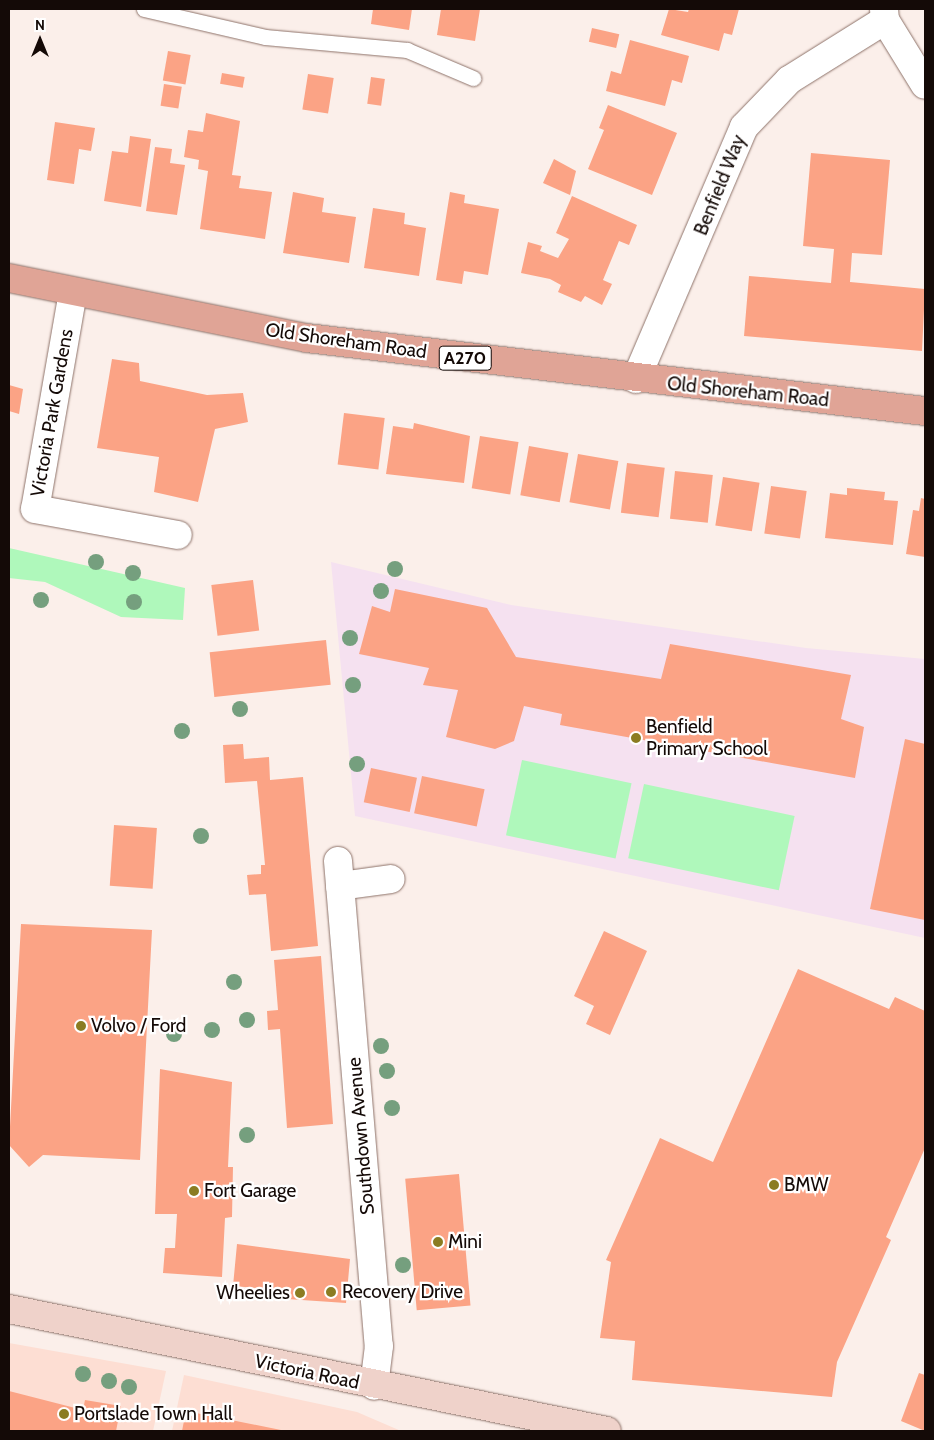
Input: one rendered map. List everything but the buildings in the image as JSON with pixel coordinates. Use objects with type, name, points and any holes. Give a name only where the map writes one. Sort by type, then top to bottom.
[{"type":"main road","name":"Old Shoreham Road","points":[[9,278],[307,338],[636,379],[925,411]]},
{"type":"main road","name":"Victoria Road","points":[[9,1309],[374,1386],[523,1424],[607,1431]]},
{"type":"street","name":"Benfield Way","points":[[636,379],[744,127],[789,80],[885,14],[925,85]]},
{"type":"street","name":"Victoria Park Gardens","points":[[73,292],[35,509],[178,535]]},
{"type":"street","name":"Southdown Avenue","points":[[374,1386],[379,1346],[339,873],[391,879]]},
{"type":"lane","points":[[144,9],[264,37],[407,50],[473,78]]},
{"type":"shaded area","name":"Benfield Primary School","points":[[331,562],[511,605],[806,648],[925,659],[925,938],[355,816]]},
{"type":"shaded area","points":[[9,1343],[166,1371],[153,1431],[9,1431]]},
{"type":"shaded area","points":[[184,1375],[357,1412],[401,1431],[172,1431]]},
{"type":"green space","points":[[9,548],[185,588],[183,620],[121,617],[45,582],[9,578]]},
{"type":"green space","points":[[522,760],[632,783],[616,859],[506,835]]},
{"type":"green space","points":[[644,784],[795,816],[779,890],[628,858]]},
{"type":"place","name":"Benfield Primary School","points":[[636,738]]},
{"type":"place","name":"Volvo / Ford","points":[[81,1026]]},
{"type":"place","name":"BMW","points":[[774,1185]]},
{"type":"place","name":"Fort Garage","points":[[194,1191]]},
{"type":"place","name":"Mini","points":[[438,1242]]},
{"type":"place","name":"Recovery Drive","points":[[331,1292]]},
{"type":"place","name":"Wheelies","points":[[300,1293]]},
{"type":"place","name":"Portslade Town Hall","points":[[64,1414]]}]
